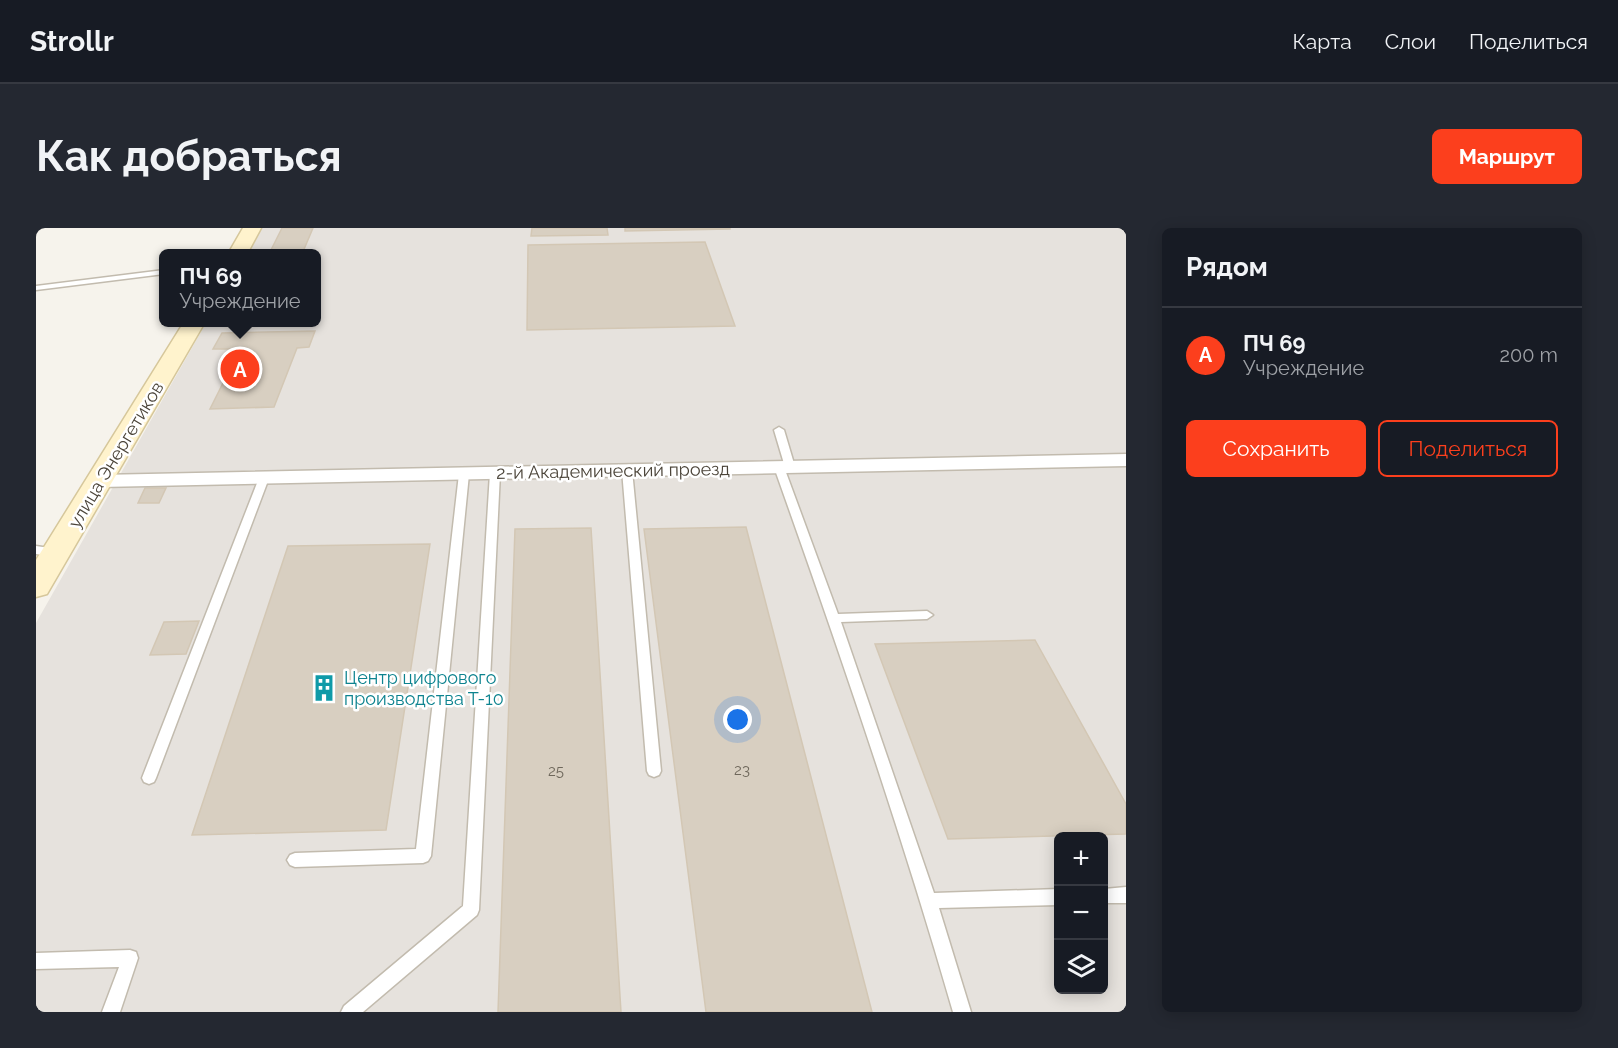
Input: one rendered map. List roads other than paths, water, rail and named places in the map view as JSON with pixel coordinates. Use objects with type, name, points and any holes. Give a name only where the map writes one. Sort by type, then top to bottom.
[{"type":"street","points":[[240,249],[252,228]]},
{"type":"street","name":"улица Энергетиков","points":[[36,586],[46,551],[100,481],[192,327]]},
{"type":"street","name":"2-й Академический проезд","points":[[100,481],[1126,460]]},
{"type":"lane","points":[[36,288],[159,273]]},
{"type":"lane","points":[[779,430],[785,467],[929,901],[962,1012]]},
{"type":"lane","points":[[627,470],[654,771]]},
{"type":"lane","points":[[350,1012],[471,910],[495,473]]},
{"type":"lane","points":[[295,860],[423,856],[464,474]]},
{"type":"lane","points":[[149,778],[264,478]]},
{"type":"lane","points":[[834,618],[927,615]]},
{"type":"lane","points":[[1108,896],[1126,895]]},
{"type":"lane","points":[[929,901],[1054,897]]},
{"type":"lane","points":[[36,961],[130,958],[111,1012]]},
{"type":"place","name":"ПЧ 69","points":[[240,369]]},
{"type":"place","name":"Центр цифрового производства Т-10","points":[[324,688]]}]
